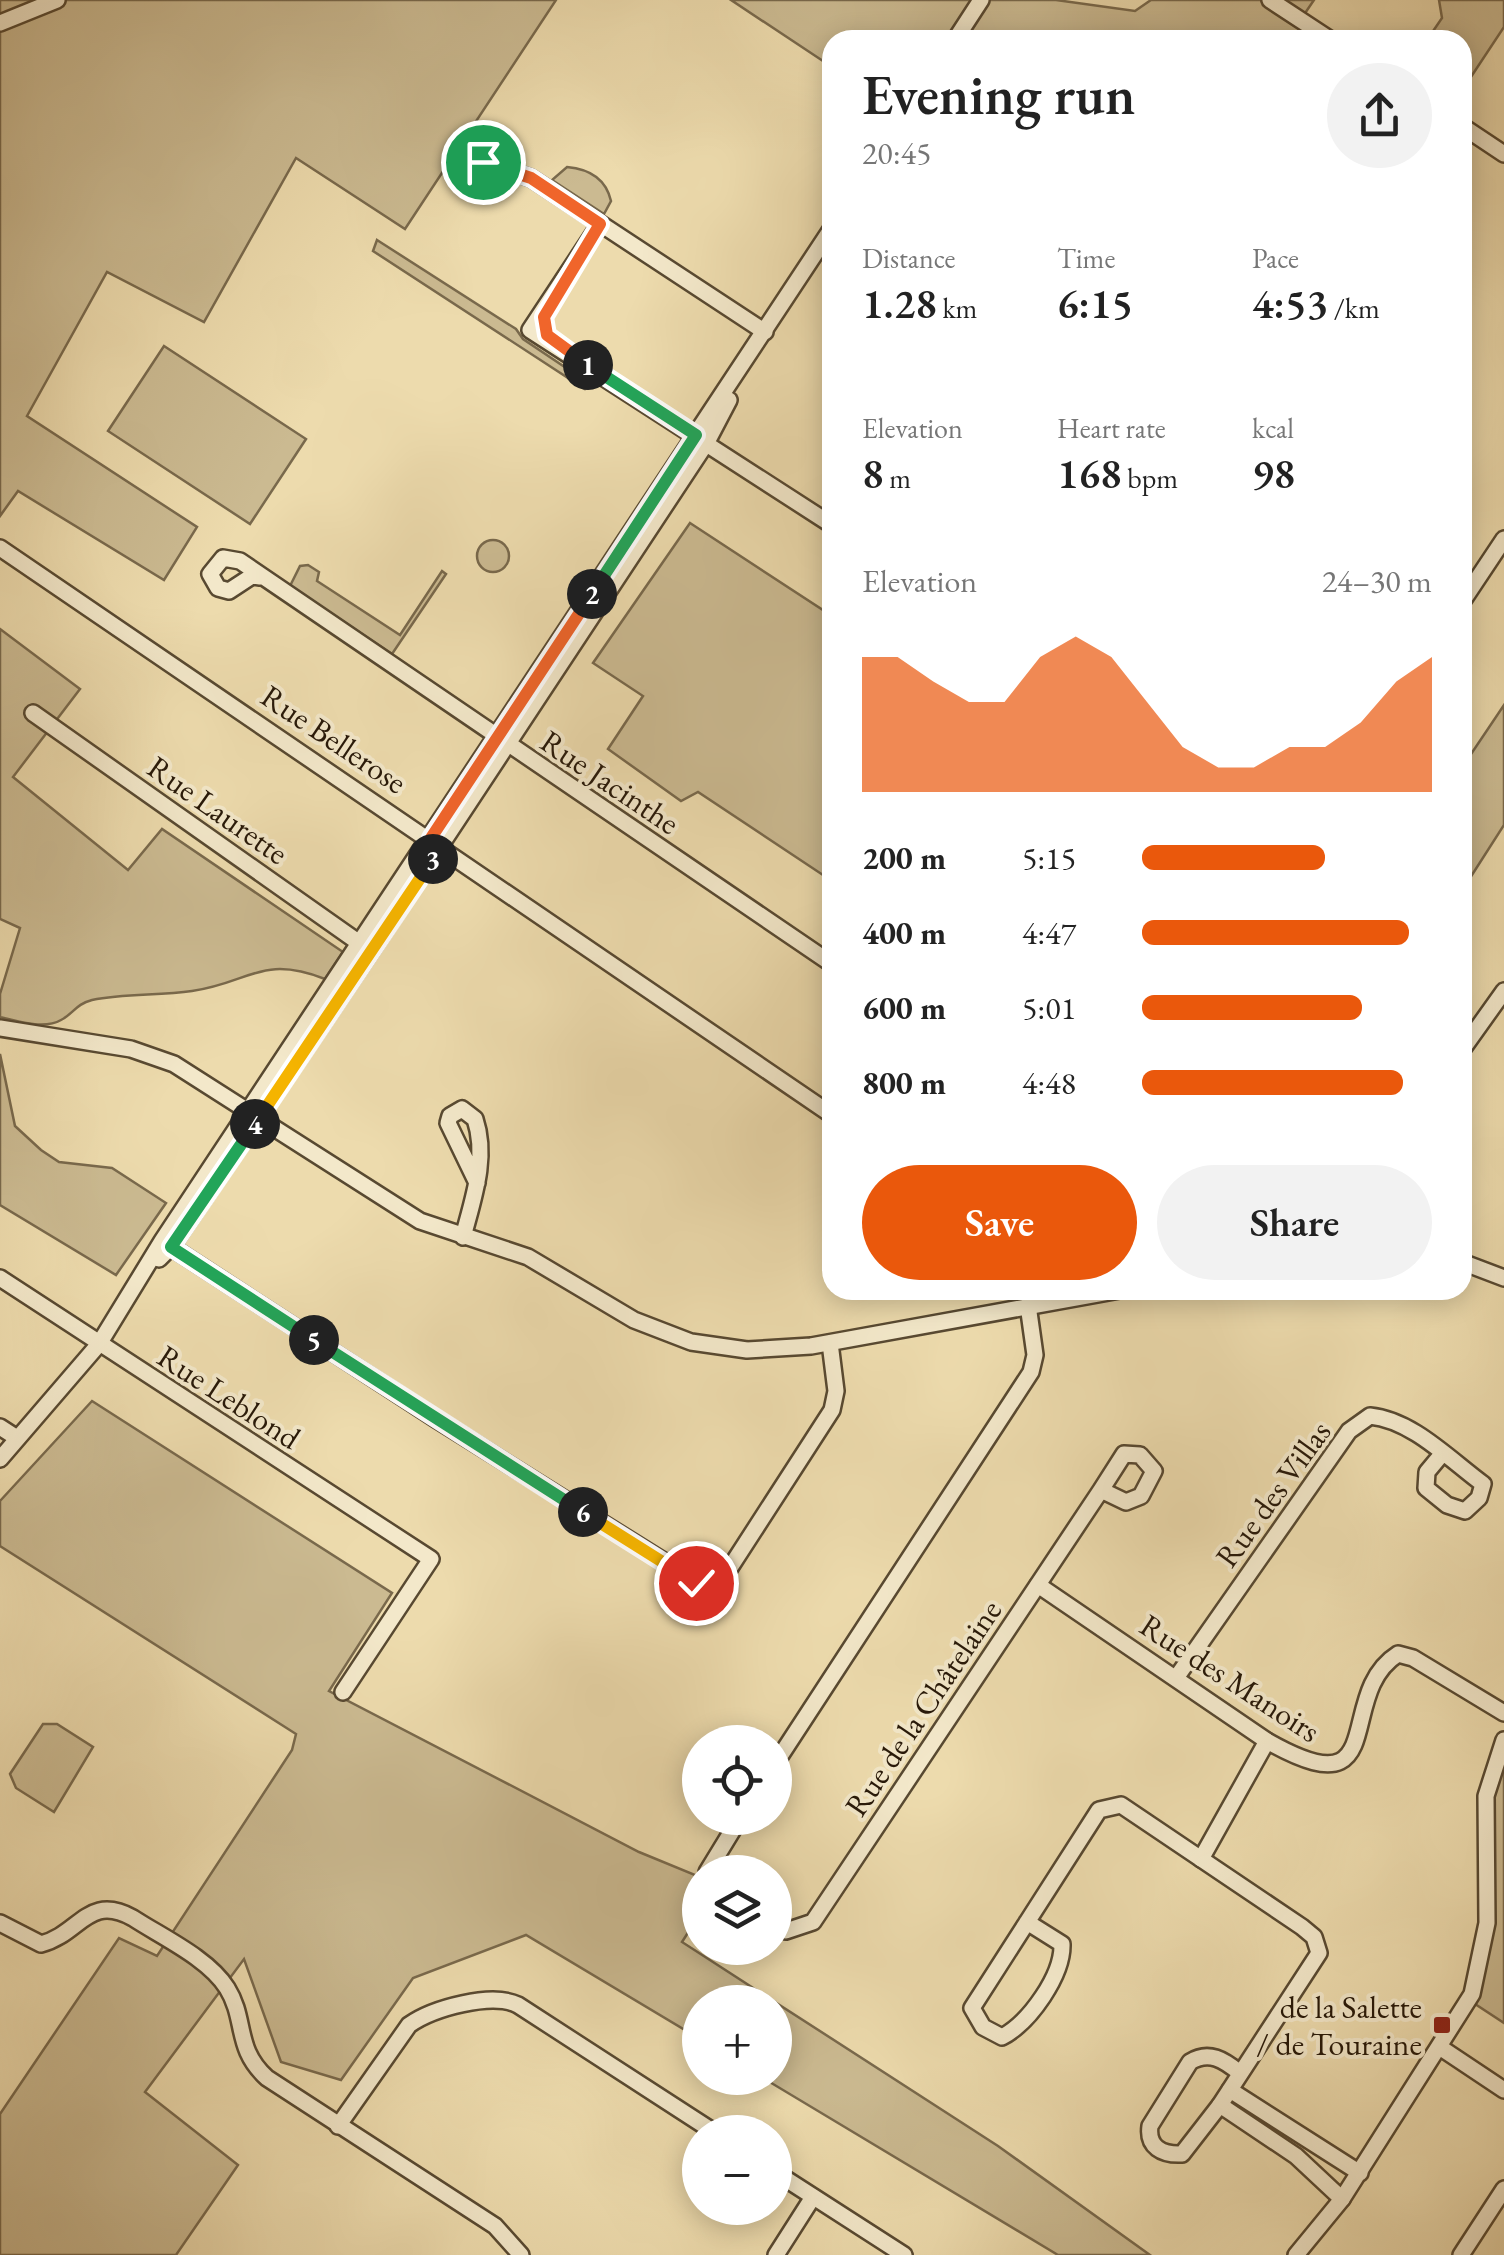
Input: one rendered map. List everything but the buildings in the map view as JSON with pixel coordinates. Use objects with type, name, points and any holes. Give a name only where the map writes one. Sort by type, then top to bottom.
[{"type":"street","points":[[0,23],[57,0]]},
{"type":"street","points":[[962,30],[981,0]]},
{"type":"street","points":[[1270,0],[1316,30]]},
{"type":"street","points":[[1472,133],[1504,154]]},
{"type":"street","points":[[510,171],[531,178],[764,332]]},
{"type":"street","points":[[600,224],[530,330],[822,518]]},
{"type":"street","points":[[0,1460],[98,1344],[167,1244],[702,438],[754,346],[822,243]]},
{"type":"street","points":[[1472,587],[1504,539]]},
{"type":"street","name":"Rue Bellerose","points":[[0,548],[822,1107]]},
{"type":"street","name":"Rue Jacinthe","points":[[260,577],[822,957]]},
{"type":"street","name":"Rue Laurette","points":[[34,713],[366,948]]},
{"type":"street","points":[[1472,1036],[1504,991]]},
{"type":"street","points":[[0,1028],[150,1054],[189,1072],[412,1217],[528,1258],[634,1320],[680,1339],[746,1350],[830,1343],[1059,1300]]},
{"type":"street","points":[[463,1237],[476,1183]]},
{"type":"street","points":[[167,1244],[436,1420],[696,1583],[713,1587],[730,1570],[832,1410],[836,1391],[830,1343]]},
{"type":"street","points":[[1472,1266],[1504,1278]]},
{"type":"street","name":"Rue Leblond","points":[[0,1278],[431,1559],[343,1692]]},
{"type":"street","points":[[792,1738],[1031,1372],[1035,1355],[1028,1305]]},
{"type":"street","name":"Rue des Villas","points":[[1176,1678],[1350,1432],[1370,1416],[1394,1418],[1442,1454]]},
{"type":"street","points":[[0,1427],[17,1438]]},
{"type":"street","name":"Rue de la Châtelaine","points":[[792,1928],[813,1922],[1100,1490]]},
{"type":"street","name":"Rue des Manoirs","points":[[1038,1584],[1267,1742],[1307,1764],[1340,1761],[1352,1750],[1370,1688],[1398,1654],[1413,1658],[1504,1713]]},
{"type":"street","points":[[1296,2255],[1360,2173],[1472,1994],[1484,1953],[1486,1796],[1504,1740]]},
{"type":"street","points":[[1201,1859],[1267,1742]]},
{"type":"street","points":[[1027,1922],[1062,1944],[1063,1963],[1018,2028],[1002,2037],[983,2027],[972,2008],[1098,1810],[1121,1805],[1314,1937],[1319,1953],[1220,2105],[1182,2154],[1168,2154],[1148,2138],[1150,2126],[1190,2062],[1200,2056],[1222,2059],[1240,2073]]},
{"type":"street","points":[[0,1923],[42,1944],[99,1910],[116,1910],[133,1918],[220,1979],[233,2000],[243,2047],[252,2063],[272,2082],[495,2226],[521,2255]]},
{"type":"street","points":[[338,2126],[409,2025],[422,2018],[500,1998],[518,2005],[688,2115]]},
{"type":"street","points":[[1441,2048],[1504,2090]]},
{"type":"street","points":[[1230,2090],[1360,2173]]},
{"type":"street","points":[[1220,2105],[1296,2156],[1342,2199]]},
{"type":"street","points":[[792,2184],[904,2255]]},
{"type":"street","points":[[1460,2255],[1504,2189]]},
{"type":"street","points":[[776,2255],[813,2198]]},
{"type":"shaded area","points":[[0,0],[556,0],[405,229],[296,158],[204,322],[107,272],[27,416],[197,527],[164,580],[18,491],[0,516]]},
{"type":"shaded area","points":[[731,0],[1056,0],[1135,11],[1151,0],[1314,0],[1301,19],[1309,30],[822,30],[822,60]]},
{"type":"shaded area","points":[[1439,0],[1504,0],[1504,27],[1472,75],[1472,30],[1434,30],[1442,18]]},
{"type":"shaded area","points":[[567,167],[601,181],[611,201],[604,214],[552,180]]},
{"type":"shaded area","points":[[377,240],[516,329],[523,339],[593,386],[585,389],[373,251]]},
{"type":"shaded area","points":[[164,346],[306,439],[250,524],[108,431]]},
{"type":"shaded area","points":[[690,523],[822,609],[822,874],[698,792],[681,801],[608,749],[643,696],[593,663]]},
{"type":"shaded area","points":[[493,540],[504,545],[509,556],[504,567],[493,572],[482,567],[477,556],[482,545]]},
{"type":"shaded area","points":[[308,565],[319,572],[317,581],[400,635],[442,571],[446,574],[392,654],[290,586],[300,566]]},
{"type":"shaded area","points":[[0,629],[80,689],[13,777],[128,870],[162,829],[343,952],[325,979],[285,969],[270,970],[192,991],[92,1000],[54,1023],[30,1024],[0,1017],[0,994],[20,928],[0,919]]},
{"type":"shaded area","points":[[1504,705],[1504,825],[1472,875],[1472,753]]},
{"type":"shaded area","points":[[0,1054],[15,1126],[41,1150],[59,1162],[112,1168],[166,1203],[116,1275],[0,1205]]},
{"type":"shaded area","points":[[92,1401],[392,1593],[329,1691],[639,1852],[682,1870],[682,1965],[718,1965],[749,1985],[682,1985],[682,2028],[526,1935],[413,1978],[341,2080],[281,2062],[244,1959],[145,2092],[238,2165],[176,2255],[0,2255],[0,2114],[119,1938],[157,1956],[292,1750],[296,1734],[0,1546],[0,1501]]},
{"type":"shaded area","points":[[43,1724],[57,1724],[93,1747],[54,1812],[16,1788],[10,1774]]},
{"type":"shaded area","points":[[1504,1740],[1504,2023],[1469,2000],[1479,1973],[1485,1820]]},
{"type":"shaded area","points":[[792,2013],[998,2146],[1150,2255],[1058,2255],[791,2095]]},
{"type":"place","name":"de la Salette / de Touraine","points":[[1442,2025]]},
{"type":"route","points":[[483,162],[492,157],[502,159],[510,171],[531,178],[600,224],[546,310],[547,335],[561,349],[696,435],[431,838],[440,848],[171,1247],[696,1583]]}]
